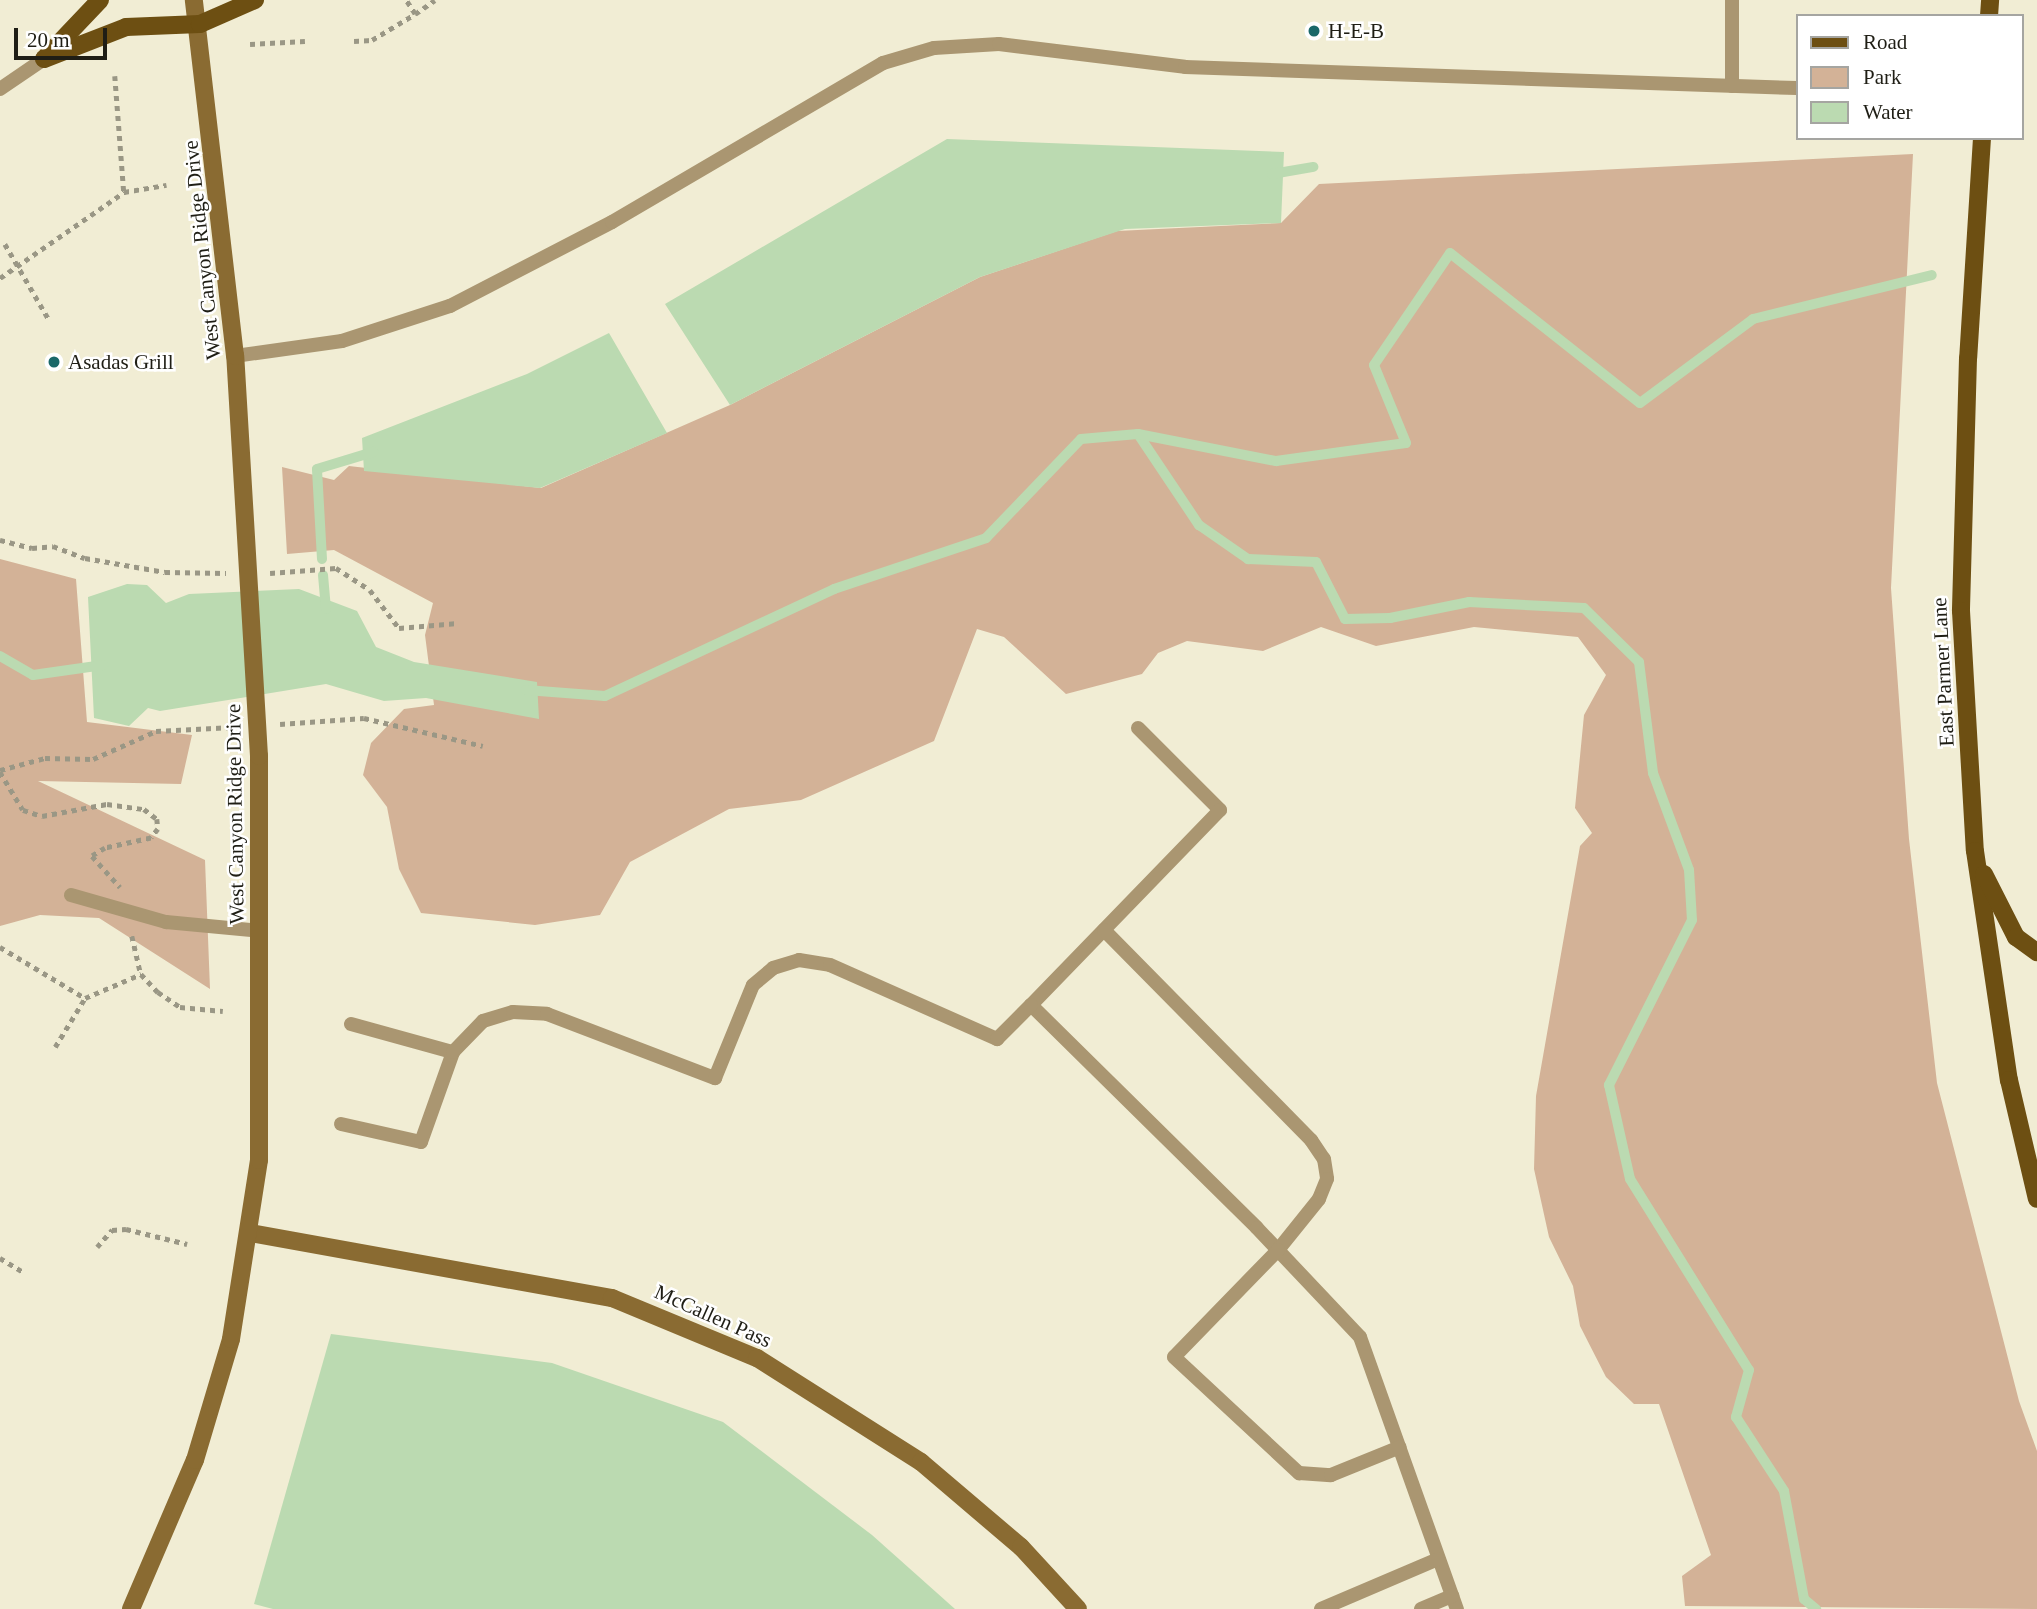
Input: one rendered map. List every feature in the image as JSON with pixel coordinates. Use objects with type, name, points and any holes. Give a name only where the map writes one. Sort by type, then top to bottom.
[{"type":"main road","points":[[44,59],[100,0]]},
{"type":"main road","points":[[44,59],[126,27],[200,24],[255,0]]},
{"type":"main road","name":"East Parmer Lane","points":[[1982,140],[1968,358],[1961,611],[1975,851],[2009,1080],[2037,1199]]},
{"type":"main road","points":[[1975,851],[2016,937],[2037,952]]},
{"type":"street","name":"West Canyon Ridge Drive","points":[[131,1609],[195,1460],[231,1339],[250,1233],[259,1160],[259,756],[235,356],[200,24],[194,0]]},
{"type":"street","name":"McCallen Pass","points":[[250,1233],[612,1298],[757,1358],[921,1462],[1021,1547],[1078,1609]]},
{"type":"lane","points":[[1732,0],[1732,86]]},
{"type":"lane","points":[[235,356],[342,341],[450,306],[612,222],[883,63],[934,48],[999,44],[1185,67],[1796,88]]},
{"type":"lane","points":[[0,89],[44,59]]},
{"type":"lane","points":[[341,1124],[421,1142],[453,1052],[483,1021],[513,1012],[547,1014],[715,1078],[753,985],[773,968],[799,960],[830,965],[997,1039],[1220,810],[1138,728]]},
{"type":"lane","points":[[71,895],[166,922],[261,931]]},
{"type":"lane","points":[[1104,930],[1311,1140],[1324,1159],[1326,1179],[1319,1199],[1278,1250],[1174,1357],[1299,1473],[1331,1475],[1400,1447]]},
{"type":"lane","points":[[1031,1005],[1278,1250],[1360,1337],[1455,1603],[1421,1609]]},
{"type":"lane","points":[[351,1024],[453,1052]]},
{"type":"lane","points":[[1321,1609],[1438,1559]]},
{"type":"path","points":[[406,0],[415,14]]},
{"type":"path","points":[[354,41],[372,40],[435,0]]},
{"type":"path","points":[[250,44],[305,41]]},
{"type":"path","points":[[115,76],[124,192]]},
{"type":"path","points":[[0,278],[124,192],[166,185]]},
{"type":"path","points":[[5,244],[48,318]]},
{"type":"path","points":[[0,772],[23,810],[42,816],[107,804],[144,809],[157,819],[158,829],[151,838],[105,848],[92,856],[98,867],[120,885],[141,974],[180,1007],[223,1010]]},
{"type":"path","points":[[0,947],[85,998]]},
{"type":"path","points":[[55,1047],[85,998],[141,974]]},
{"type":"path","points":[[96,1247],[112,1230],[126,1229],[187,1244]]},
{"type":"path","points":[[0,1258],[22,1271]]},
{"type":"green space","points":[[1913,154],[1891,588],[1909,839],[1937,1083],[2019,1401],[2037,1451],[2037,1609],[1685,1606],[1682,1576],[1711,1555],[1659,1404],[1634,1404],[1606,1377],[1580,1326],[1573,1286],[1549,1237],[1534,1169],[1536,1096],[1580,846],[1592,833],[1575,808],[1584,715],[1606,675],[1578,637],[1474,627],[1376,646],[1321,627],[1263,651],[1187,641],[1158,653],[1142,674],[1066,694],[1004,637],[977,629],[934,741],[801,800],[729,809],[630,862],[600,915],[535,925],[421,913],[399,869],[387,807],[363,775],[371,743],[404,709],[434,705],[425,635],[433,603],[334,550],[287,554],[282,467],[334,480],[349,466],[541,488],[730,405],[980,277],[1117,231],[1281,223],[1319,184]]},
{"type":"green space","points":[[0,559],[76,579],[87,722],[192,735],[181,784],[38,781],[205,860],[210,989],[99,918],[40,915],[0,926]]},
{"type":"water","points":[[947,139],[1284,152],[1281,223],[1125,229],[980,277],[730,405],[665,304]]},
{"type":"water","points":[[609,333],[667,433],[540,488],[364,471],[362,438],[527,374]]},
{"type":"water","points":[[127,584],[147,585],[166,603],[189,594],[299,589],[357,611],[376,647],[414,662],[537,682],[539,719],[426,698],[384,701],[326,684],[160,711],[148,708],[129,726],[94,718],[88,597]]},
{"type":"water","points":[[331,1334],[552,1363],[723,1422],[872,1535],[955,1609],[273,1609],[254,1604]]},
{"type":"waterway","points":[[1272,174],[1313,167]]},
{"type":"waterway","points":[[526,690],[605,696],[834,589],[986,538],[1081,439],[1138,434],[1276,461],[1406,443],[1374,365],[1450,253],[1640,403],[1753,319],[1932,275]]},
{"type":"waterway","points":[[1138,434],[1199,525],[1248,559],[1316,562],[1345,619],[1390,618],[1469,602],[1584,608],[1639,662],[1653,773],[1689,870],[1692,920],[1609,1085],[1630,1179],[1749,1370],[1736,1417],[1784,1491],[1804,1599],[1816,1609]]},
{"type":"waterway","points":[[322,559],[317,469],[373,452]]},
{"type":"waterway","points":[[323,575],[326,609]]},
{"type":"waterway","points":[[0,656],[33,675],[103,665]]},
{"type":"place","name":"H-E-B","points":[[1314,31]]},
{"type":"place","name":"Asadas Grill","points":[[54,362]]}]
